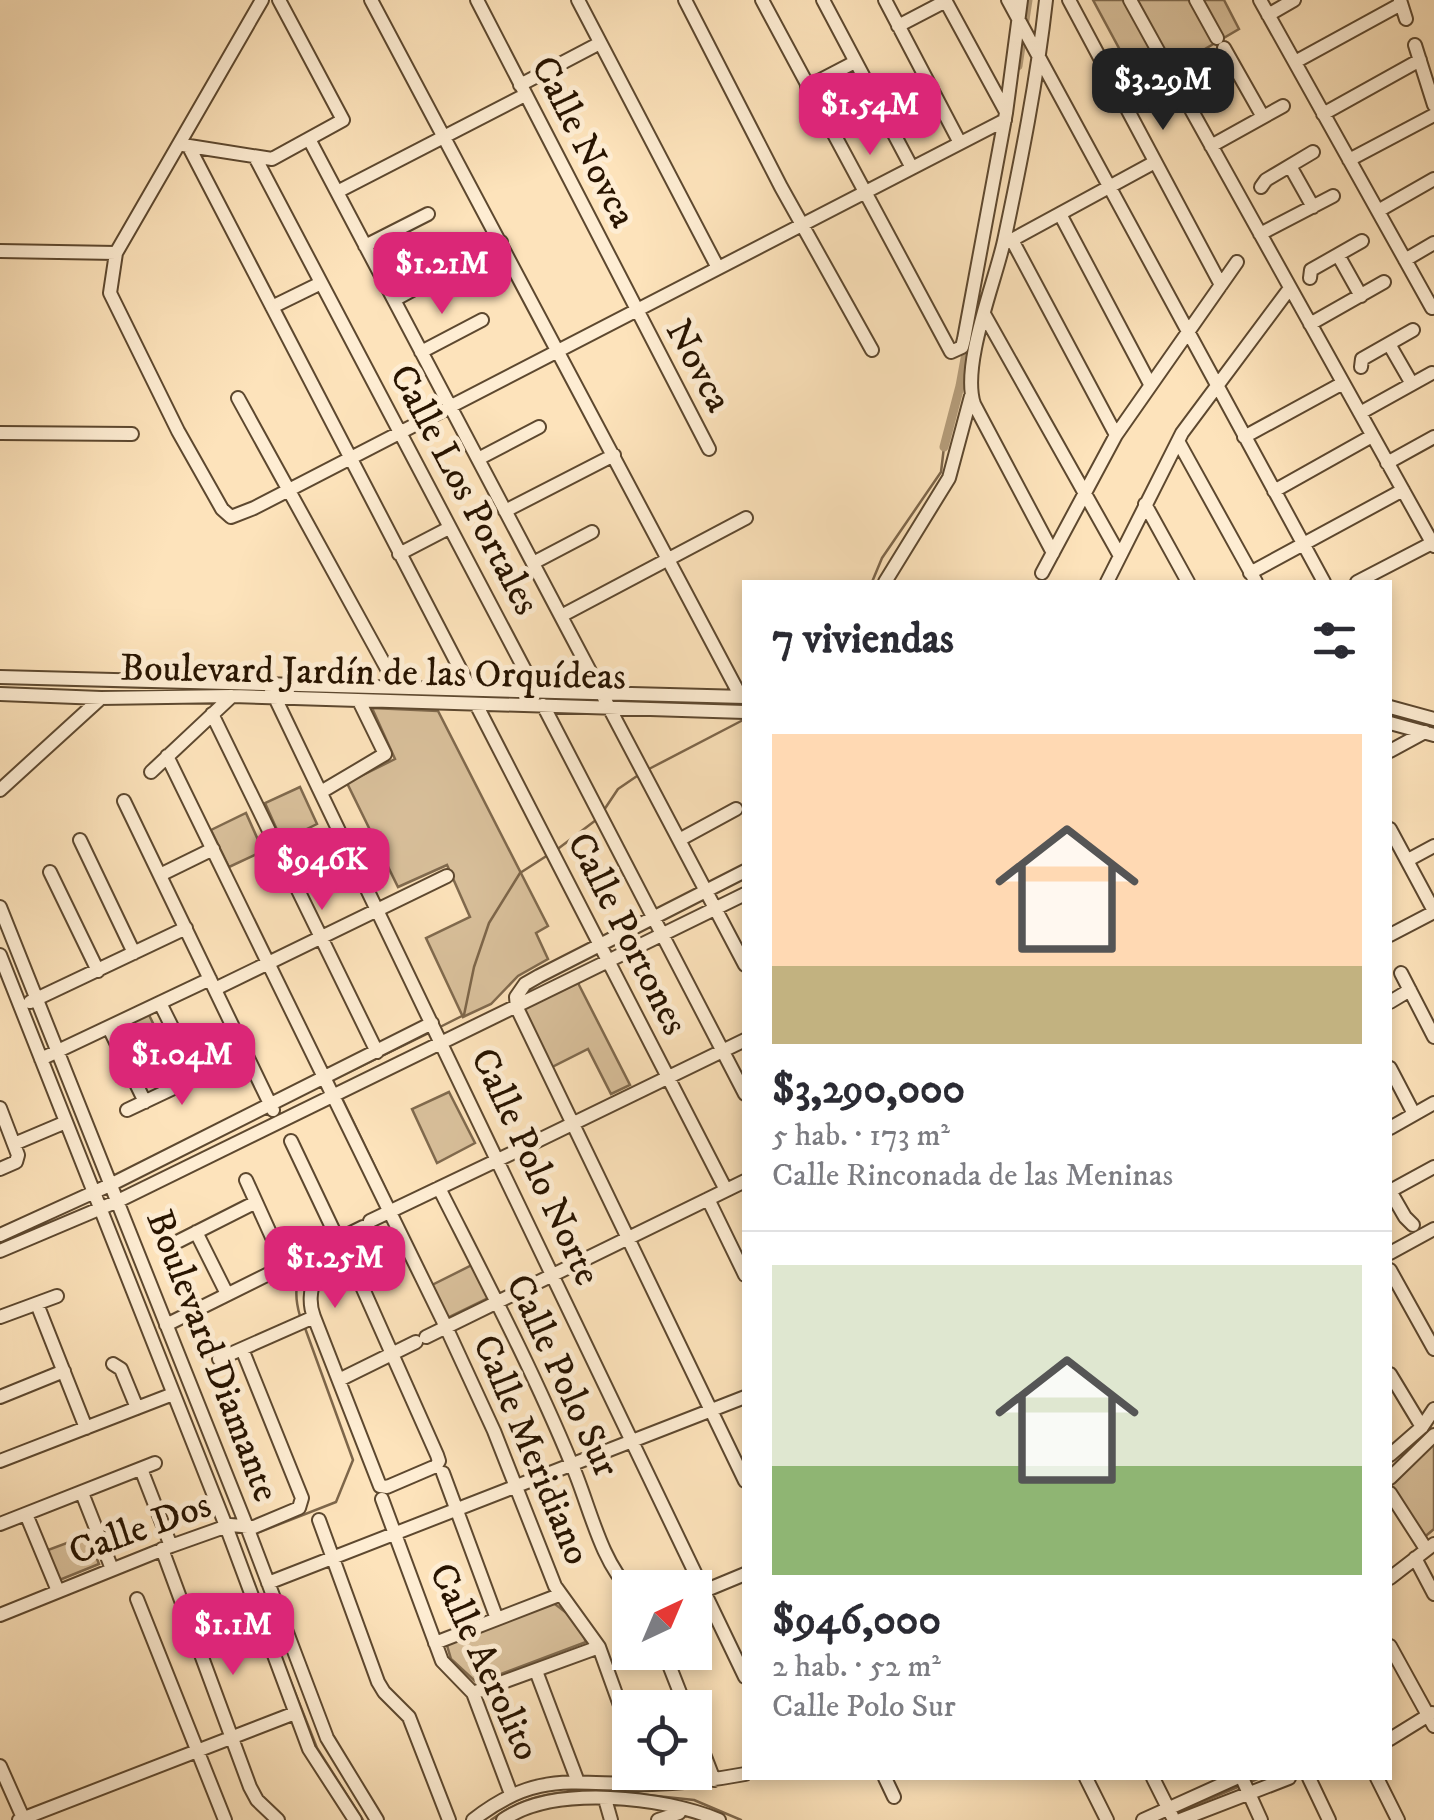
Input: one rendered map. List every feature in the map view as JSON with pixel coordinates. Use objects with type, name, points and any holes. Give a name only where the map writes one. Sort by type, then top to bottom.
[{"type":"street","points":[[262,0],[184,146],[116,252],[110,293],[178,431],[222,509],[231,517],[864,193],[1006,116]]},
{"type":"street","points":[[184,146],[276,158],[344,118],[279,0]]},
{"type":"street","points":[[371,0],[742,695]]},
{"type":"street","name":"Calle Novca","points":[[477,0],[635,311]]},
{"type":"street","points":[[578,0],[718,268]]},
{"type":"street","points":[[762,0],[948,350],[956,352],[962,347],[1006,116],[1022,24],[1021,0]]},
{"type":"street","points":[[823,0],[912,168]]},
{"type":"street","points":[[885,0],[960,143]]},
{"type":"street","points":[[898,26],[946,0],[1006,116]]},
{"type":"street","points":[[1008,0],[1323,580]]},
{"type":"street","points":[[886,580],[949,478],[971,390],[984,314],[1008,242],[1046,0]]},
{"type":"street","points":[[1069,0],[1221,285]]},
{"type":"street","points":[[1196,0],[1263,117]]},
{"type":"street","points":[[1260,0],[1433,307],[1388,344],[1362,359],[1361,367]]},
{"type":"street","points":[[1268,15],[1294,0]]},
{"type":"street","points":[[692,2],[781,187],[872,350]]},
{"type":"street","points":[[1136,2],[1170,72],[1433,544],[1361,580]]},
{"type":"street","points":[[1295,62],[1400,2],[1406,19]]},
{"type":"street","points":[[337,192],[445,136],[600,43]]},
{"type":"street","points":[[1416,44],[1434,105]]},
{"type":"street","points":[[1323,114],[1420,60]]},
{"type":"street","points":[[808,86],[856,62]]},
{"type":"street","points":[[1211,146],[1283,106]]},
{"type":"street","points":[[1350,160],[1434,115]]},
{"type":"street","points":[[310,139],[742,959]]},
{"type":"street","points":[[184,146],[470,688]]},
{"type":"street","points":[[1260,187],[1313,152]]},
{"type":"street","name":"Calle Los Portales","points":[[255,157],[536,691]]},
{"type":"street","points":[[1008,242],[1155,162]]},
{"type":"street","points":[[1290,166],[1313,207]]},
{"type":"street","points":[[1378,210],[1434,179]]},
{"type":"street","points":[[1260,234],[1334,196]]},
{"type":"street","points":[[366,246],[428,214]]},
{"type":"street","points":[[1060,214],[1150,384]]},
{"type":"street","points":[[1310,278],[1311,270],[1362,241]]},
{"type":"street","points":[[394,300],[500,242]]},
{"type":"street","points":[[1008,242],[1116,435]]},
{"type":"street","points":[[1405,260],[1434,243]]},
{"type":"street","points":[[0,251],[116,252]]},
{"type":"street","points":[[1338,255],[1361,296]]},
{"type":"street","points":[[1042,573],[1116,435],[1238,262]]},
{"type":"street","points":[[1310,324],[1384,282]]},
{"type":"street","points":[[272,308],[321,283]]},
{"type":"street","points":[[1113,569],[1178,441],[1290,288]]},
{"type":"street","name":"Novca","points":[[635,311],[709,449]]},
{"type":"street","points":[[984,314],[1084,495],[1113,569]]},
{"type":"street","points":[[422,352],[482,320]]},
{"type":"street","points":[[1388,344],[1412,384]]},
{"type":"street","points":[[1360,413],[1432,373]]},
{"type":"street","points":[[1244,437],[1343,383]]},
{"type":"street","points":[[971,390],[1053,553]]},
{"type":"street","points":[[238,398],[396,686]]},
{"type":"street","points":[[478,459],[539,427]]},
{"type":"street","points":[[0,433],[132,434]]},
{"type":"street","points":[[1274,490],[1372,436]]},
{"type":"street","points":[[1388,463],[1434,437]]},
{"type":"street","points":[[1178,441],[1253,578],[1303,544],[1403,490]]},
{"type":"street","points":[[506,511],[614,455]]},
{"type":"street","points":[[1146,504],[1187,580]]},
{"type":"street","points":[[561,616],[746,518]]},
{"type":"street","points":[[399,554],[449,528]]},
{"type":"street","points":[[533,563],[592,532]]},
{"type":"street","name":"Boulevard Jardín de las Orquídeas","points":[[0,678],[742,697]]},
{"type":"street","name":"Calle Polo Norte","points":[[268,683],[694,1570]]},
{"type":"street","name":"Boulevard Jardín de las Orquídeas","points":[[0,694],[102,698],[232,696],[742,712]]},
{"type":"street","points":[[151,772],[232,696]]},
{"type":"street","points":[[0,790],[102,698]]},
{"type":"street","points":[[321,792],[384,754],[360,703]]},
{"type":"street","name":"Calle Portones","points":[[476,704],[726,1190]]},
{"type":"street","points":[[543,704],[742,1088]]},
{"type":"street","points":[[1392,708],[1434,719]]},
{"type":"street","points":[[212,714],[377,1052]]},
{"type":"street","points":[[1392,724],[1430,734]]},
{"type":"street","points":[[1392,750],[1430,734]]},
{"type":"street","name":"Calle Meridiano","points":[[167,756],[446,1326],[560,1595],[599,1646],[615,1690]]},
{"type":"street","points":[[124,801],[278,1121]]},
{"type":"street","points":[[679,840],[736,809]]},
{"type":"street","points":[[1392,832],[1434,911],[1392,934]]},
{"type":"street","points":[[80,840],[134,953]]},
{"type":"street","points":[[1408,860],[1434,846]]},
{"type":"street","points":[[160,875],[213,849]]},
{"type":"street","points":[[50,872],[98,971]]},
{"type":"street","points":[[742,872],[525,984],[516,997],[517,1008],[742,1475]]},
{"type":"street","points":[[42,1060],[160,1003],[268,963],[447,876]]},
{"type":"street","points":[[0,1251],[118,1201],[742,895]]},
{"type":"street","name":"Boulevard Diamante","points":[[0,908],[332,1749],[377,1820]]},
{"type":"street","points":[[20,1006],[186,928]]},
{"type":"street","name":"Boulevard Diamante","points":[[0,956],[226,1526],[309,1749],[355,1820]]},
{"type":"street","points":[[1401,972],[1434,1037]]},
{"type":"street","points":[[1392,1001],[1410,990]]},
{"type":"street","points":[[160,1003],[197,1078]]},
{"type":"street","points":[[0,1235],[112,1184],[432,1022]]},
{"type":"street","points":[[109,1028],[146,1102]]},
{"type":"street","points":[[166,1325],[742,1042]]},
{"type":"street","points":[[127,1110],[218,1068]]},
{"type":"street","points":[[1392,1072],[1414,1114]]},
{"type":"street","points":[[1392,1127],[1434,1103]]},
{"type":"street","points":[[0,1108],[18,1160],[0,1169]]},
{"type":"street","points":[[14,1144],[66,1122]]},
{"type":"street","points":[[291,1141],[338,1240]]},
{"type":"street","points":[[1392,1190],[1434,1167]]},
{"type":"street","points":[[246,1180],[286,1266]]},
{"type":"street","points":[[339,1380],[742,1182]]},
{"type":"street","name":"Calle Polo Sur","points":[[439,1188],[572,1464],[614,1570]]},
{"type":"street","points":[[1392,1194],[1413,1225]]},
{"type":"street","points":[[708,1199],[742,1269]]},
{"type":"street","points":[[175,1242],[256,1202]]},
{"type":"street","points":[[26,1224],[31,1239]]},
{"type":"street","points":[[196,1232],[227,1294]]},
{"type":"street","points":[[1392,1253],[1433,1232]]},
{"type":"street","points":[[346,1259],[356,1273],[440,1461],[387,1488],[380,1486],[339,1380],[307,1320],[318,1272],[334,1260],[346,1259]]},
{"type":"street","points":[[1392,1274],[1434,1349]]},
{"type":"street","points":[[0,1317],[57,1296]]},
{"type":"street","points":[[37,1304],[86,1428]]},
{"type":"street","points":[[218,1359],[307,1320]]},
{"type":"street","name":"Calle Dos","points":[[0,1615],[166,1547],[226,1526],[254,1527],[296,1510],[302,1502],[242,1350]]},
{"type":"street","points":[[112,1364],[121,1369],[137,1408]]},
{"type":"street","points":[[0,1397],[64,1371]]},
{"type":"street","points":[[1392,1377],[1428,1431]]},
{"type":"street","points":[[0,1461],[173,1394]]},
{"type":"street","points":[[268,1582],[742,1398]]},
{"type":"street","points":[[1392,1476],[1428,1431],[1434,1409]]},
{"type":"street","points":[[187,1430],[206,1424]]},
{"type":"street","points":[[1392,1454],[1428,1431]]},
{"type":"street","points":[[0,1524],[156,1464]]},
{"type":"street","points":[[141,1469],[232,1738],[254,1794],[278,1820]]},
{"type":"street","points":[[442,1473],[498,1619]]},
{"type":"street","points":[[82,1493],[112,1570]]},
{"type":"street","points":[[1392,1497],[1425,1550],[1434,1594]]},
{"type":"street","name":"Calle Aerolito","points":[[382,1499],[436,1643],[447,1668],[473,1693],[511,1794]]},
{"type":"street","points":[[26,1514],[58,1591]]},
{"type":"street","points":[[319,1520],[378,1682],[409,1717],[449,1820]]},
{"type":"street","points":[[1392,1576],[1425,1550]]},
{"type":"street","points":[[712,1588],[742,1575]]},
{"type":"street","points":[[436,1643],[560,1595]]},
{"type":"street","points":[[136,1599],[225,1820]]},
{"type":"street","name":"Calle Polo Norte","points":[[712,1608],[742,1671]]},
{"type":"street","points":[[473,1693],[599,1646]]},
{"type":"street","points":[[1392,1649],[1432,1718],[1392,1739]]},
{"type":"street","points":[[536,1671],[578,1782]]},
{"type":"street","points":[[0,1766],[22,1819],[296,1713]]},
{"type":"street","points":[[712,1775],[714,1780],[742,1775]]},
{"type":"street","points":[[474,1820],[511,1794],[540,1785],[612,1780]]},
{"type":"street","points":[[885,1780],[894,1797]]},
{"type":"street","points":[[1087,1780],[1107,1820]]},
{"type":"street","points":[[1154,1780],[1173,1815]]},
{"type":"street","points":[[1143,1820],[1173,1815],[1243,1783],[1271,1780]]},
{"type":"street","points":[[1310,1780],[1329,1820]]},
{"type":"street","points":[[1378,1780],[1398,1820]]},
{"type":"street","points":[[1243,1783],[1261,1820]]},
{"type":"street","points":[[605,1800],[612,1820]]},
{"type":"street","points":[[503,1820],[555,1801],[605,1800],[719,1820]]},
{"type":"street","points":[[658,1820],[679,1812]]},
{"type":"shaded area","points":[[1093,0],[1224,0],[1239,29],[1140,87]]},
{"type":"shaded area","points":[[372,708],[438,711],[548,926],[536,933],[548,959],[518,976],[491,1004],[463,1017],[426,938],[470,917],[447,865],[398,887],[347,783],[395,759]]},
{"type":"shaded area","points":[[300,787],[317,824],[282,841],[265,803]]},
{"type":"shaded area","points":[[246,813],[263,851],[229,867],[211,830]]},
{"type":"shaded area","points":[[578,983],[630,1085],[611,1094],[588,1049],[550,1068],[522,1009]]},
{"type":"shaded area","points":[[148,1013],[176,1070],[140,1084],[115,1030]]},
{"type":"shaded area","points":[[449,1092],[475,1143],[437,1163],[412,1109]]},
{"type":"shaded area","points":[[474,1264],[490,1297],[447,1318],[430,1286]]},
{"type":"shaded area","points":[[1434,1440],[1434,1529],[1422,1539],[1392,1486],[1392,1481]]},
{"type":"shaded area","points":[[88,1535],[99,1564],[52,1583],[40,1553]]},
{"type":"shaded area","points":[[551,1601],[577,1621],[586,1642],[477,1683],[451,1659],[446,1642]]},
{"type":"waterway","points":[[1018,66],[1028,0]]},
{"type":"waterway","points":[[944,447],[968,342]]},
{"type":"waterway","points":[[873,580],[882,558],[941,472],[944,447]]},
{"type":"waterway","points":[[647,770],[742,721]]},
{"type":"waterway","points":[[604,810],[618,789],[640,774]]},
{"type":"waterway","points":[[559,848],[596,820]]},
{"type":"waterway","points":[[438,1028],[464,1015],[489,923],[520,873],[548,855]]},
{"type":"waterway","points":[[333,1080],[431,1032]]},
{"type":"waterway","points":[[341,1096],[391,1200]]},
{"type":"waterway","points":[[300,1316],[297,1285],[301,1271],[311,1260]]},
{"type":"waterway","points":[[257,1533],[336,1502],[353,1460],[305,1328]]},
{"type":"waterway","points":[[279,1652],[317,1748],[363,1820]]},
{"type":"waterway","points":[[1247,1783],[1255,1780]]},
{"type":"waterway","points":[[1178,1812],[1240,1786]]},
{"type":"waterway","points":[[491,1820],[538,1797],[590,1792]]},
{"type":"waterway","points":[[638,1794],[694,1800],[741,1820]]}]
